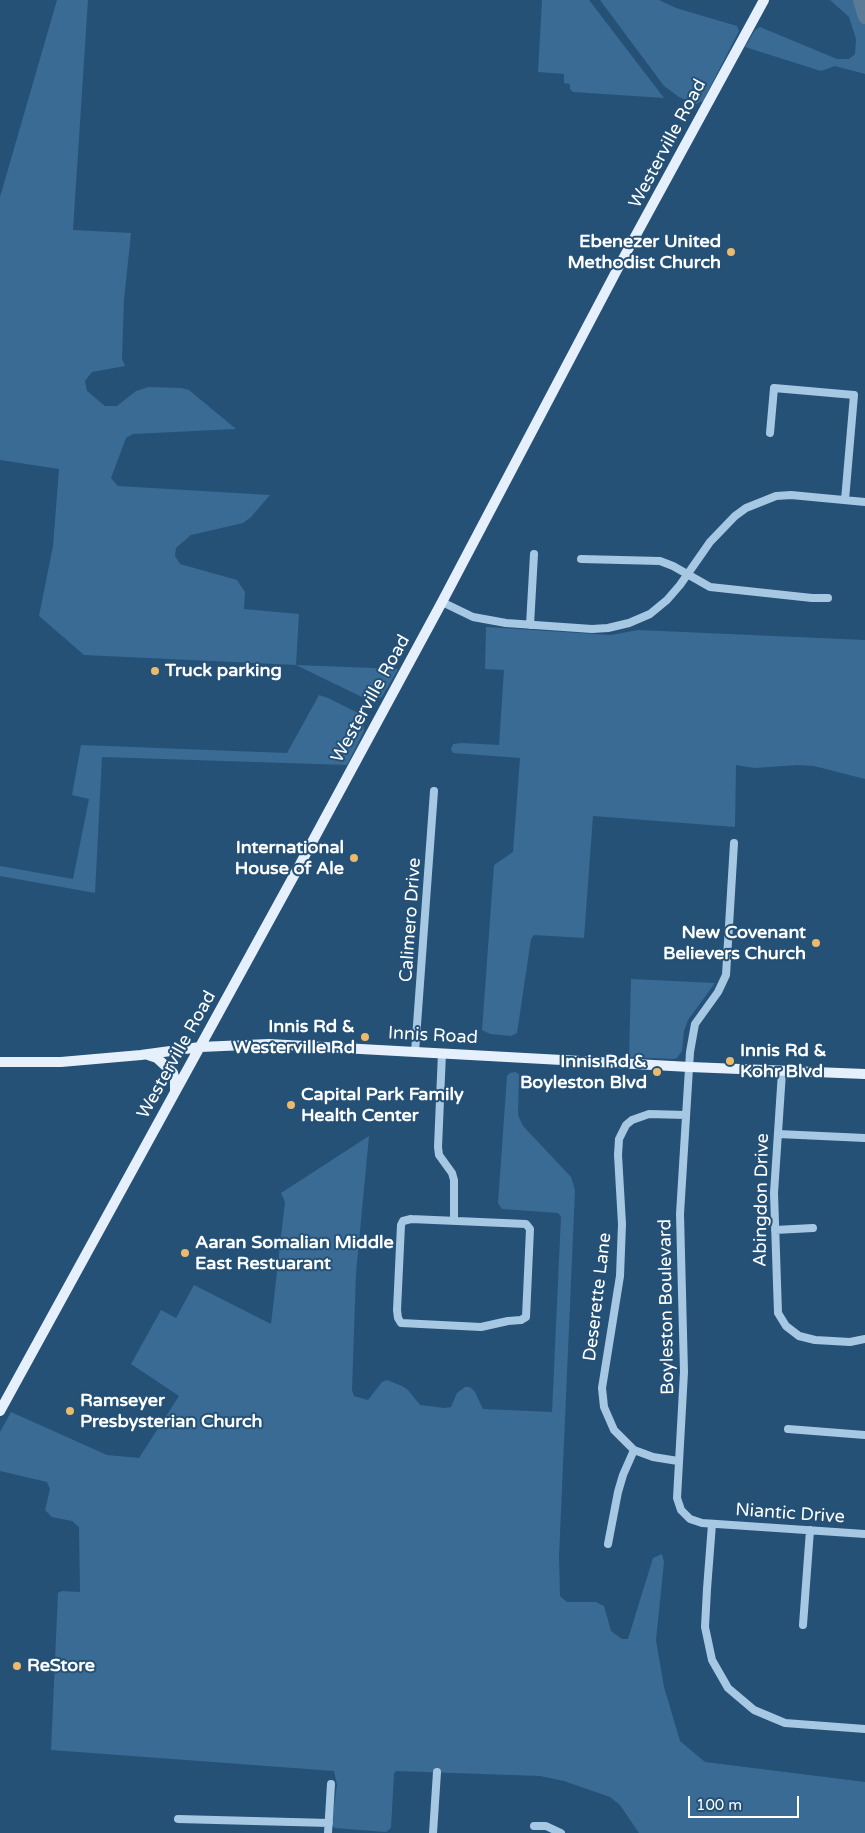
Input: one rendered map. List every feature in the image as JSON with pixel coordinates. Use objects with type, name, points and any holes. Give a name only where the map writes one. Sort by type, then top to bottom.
[{"type":"main road","name":"Westerville Road","points":[[0,1411],[442,602],[618,268],[764,0]]},
{"type":"main road","name":"Innis Road","points":[[0,1062],[62,1062],[200,1047],[269,1044],[782,1072],[865,1074]]},
{"type":"main road","points":[[145,1054],[165,1063],[173,1073],[175,1092]]},
{"type":"street","points":[[770,433],[774,388],[854,395],[845,500]]},
{"type":"street","points":[[442,602],[473,617],[506,623],[592,629],[608,628],[629,623],[650,614],[666,600],[687,575],[710,542],[735,516],[746,508],[776,496],[791,495],[865,502]]},
{"type":"street","points":[[530,625],[534,554]]},
{"type":"street","points":[[581,559],[660,562],[673,566],[710,586],[812,598],[828,598]]},
{"type":"street","name":"Calimero Drive","points":[[416,1052],[434,790]]},
{"type":"street","name":"Boyleston Boulevard","points":[[712,1524],[690,1519],[681,1510],[676,1498],[684,1372],[680,1214],[690,1052],[696,1024],[718,992],[726,975],[734,843]]},
{"type":"street","points":[[442,1053],[438,1147],[439,1155],[452,1173],[454,1180],[454,1221]]},
{"type":"street","name":"Abingdon Drive","points":[[782,1072],[774,1193],[778,1314],[786,1326],[799,1336],[815,1340],[850,1342],[865,1339]]},
{"type":"street","name":"Deserette Lane","points":[[678,1461],[634,1450],[614,1430],[604,1407],[602,1388],[620,1276],[622,1224],[618,1155],[620,1139],[626,1125],[632,1120],[649,1114],[686,1115]]},
{"type":"street","points":[[778,1134],[865,1138]]},
{"type":"street","points":[[411,1218],[454,1221],[526,1224],[530,1229],[526,1317],[481,1326],[401,1323],[397,1310],[400,1235],[403,1220],[411,1218]]},
{"type":"street","points":[[775,1230],[813,1228]]},
{"type":"street","points":[[788,1429],[865,1435]]},
{"type":"street","points":[[608,1544],[618,1492],[634,1450]]},
{"type":"street","points":[[712,1524],[705,1627],[712,1660],[728,1688],[754,1710],[785,1722],[865,1729]]},
{"type":"street","name":"Niantic Drive","points":[[712,1524],[865,1534]]},
{"type":"street","points":[[803,1625],[810,1530]]},
{"type":"street","points":[[433,1833],[437,1772]]},
{"type":"street","points":[[328,1833],[331,1784]]},
{"type":"street","points":[[178,1819],[329,1823]]},
{"type":"street","points":[[534,1826],[546,1826],[561,1833]]},
{"type":"shaded area","points":[[57,0],[88,0],[73,230],[131,233],[124,300],[122,359],[125,366],[92,372],[85,381],[87,391],[105,406],[117,406],[136,391],[149,387],[189,390],[236,429],[133,434],[126,438],[111,478],[118,486],[270,495],[251,517],[243,523],[191,535],[176,548],[175,556],[180,564],[237,580],[245,592],[244,609],[299,614],[296,665],[84,655],[39,616],[53,546],[59,469],[0,460],[0,197]]},
{"type":"shaded area","points":[[542,0],[589,0],[664,98],[573,92],[570,89],[570,84],[564,83],[564,74],[538,72]]},
{"type":"shaded area","points":[[600,0],[659,0],[676,8],[737,26],[739,31],[703,101],[696,104],[679,97],[664,86]]},
{"type":"shaded area","points":[[830,0],[865,0],[865,74],[835,66],[821,71],[745,47],[755,30],[760,27],[837,59],[849,59],[855,54],[856,39],[849,17]]},
{"type":"shaded area","points":[[486,627],[611,635],[638,630],[865,640],[865,779],[814,766],[798,765],[754,768],[736,765],[735,827],[593,816],[584,938],[534,935],[531,939],[517,1033],[511,1036],[490,1034],[482,1030],[494,865],[513,852],[520,758],[453,753],[451,749],[453,744],[462,743],[499,745],[504,670],[485,669]]},
{"type":"shaded area","points":[[296,665],[398,669],[382,697],[373,700],[366,699]]},
{"type":"shaded area","points":[[319,695],[363,717],[364,731],[347,765],[102,757],[95,893],[0,876],[0,866],[73,879],[89,799],[72,795],[81,745],[287,753]]},
{"type":"shaded area","points":[[631,979],[715,983],[688,1020],[684,1031],[682,1051],[677,1058],[629,1057]]},
{"type":"shaded area","points":[[515,1072],[519,1074],[518,1115],[523,1126],[571,1177],[575,1190],[559,1557],[560,1596],[567,1602],[596,1602],[604,1606],[611,1631],[622,1639],[628,1639],[653,1558],[662,1554],[664,1562],[656,1640],[664,1687],[680,1741],[705,1762],[865,1782],[865,1833],[639,1833],[620,1805],[610,1797],[564,1781],[540,1776],[396,1771],[394,1774],[391,1828],[386,1832],[335,1828],[331,1826],[337,1785],[334,1771],[51,1750],[58,1593],[62,1591],[80,1592],[79,1527],[72,1521],[52,1517],[45,1510],[50,1489],[47,1482],[0,1471],[0,1432],[11,1412],[107,1455],[139,1458],[179,1396],[131,1364],[161,1310],[176,1318],[194,1285],[271,1324],[285,1202],[281,1193],[369,1136],[356,1273],[352,1390],[354,1396],[368,1400],[382,1382],[387,1380],[408,1390],[420,1405],[451,1407],[457,1393],[465,1387],[470,1387],[475,1392],[483,1409],[552,1412],[561,1217],[558,1213],[502,1209],[498,1203],[507,1076]]},
{"type":"waterway","points":[[860,0],[865,17]]},
{"type":"place","name":"Ebenezer United Methodist Church","points":[[731,252]]},
{"type":"place","name":"Truck parking","points":[[155,671]]},
{"type":"place","name":"International House of Ale","points":[[354,858]]},
{"type":"place","name":"New Covenant Believers Church","points":[[816,943]]},
{"type":"place","name":"Innis Rd & Westerville Rd","points":[[365,1037]]},
{"type":"place","name":"Innis Rd & Kohr Blvd","points":[[730,1061]]},
{"type":"place","name":"Innis Rd & Boyleston Blvd","points":[[657,1072]]},
{"type":"place","name":"Capital Park Family Health Center","points":[[291,1105]]},
{"type":"place","name":"Aaran Somalian Middle East Restuarant","points":[[185,1253]]},
{"type":"place","name":"Ramseyer Presbysterian Church","points":[[70,1411]]},
{"type":"place","name":"ReStore","points":[[17,1666]]}]
